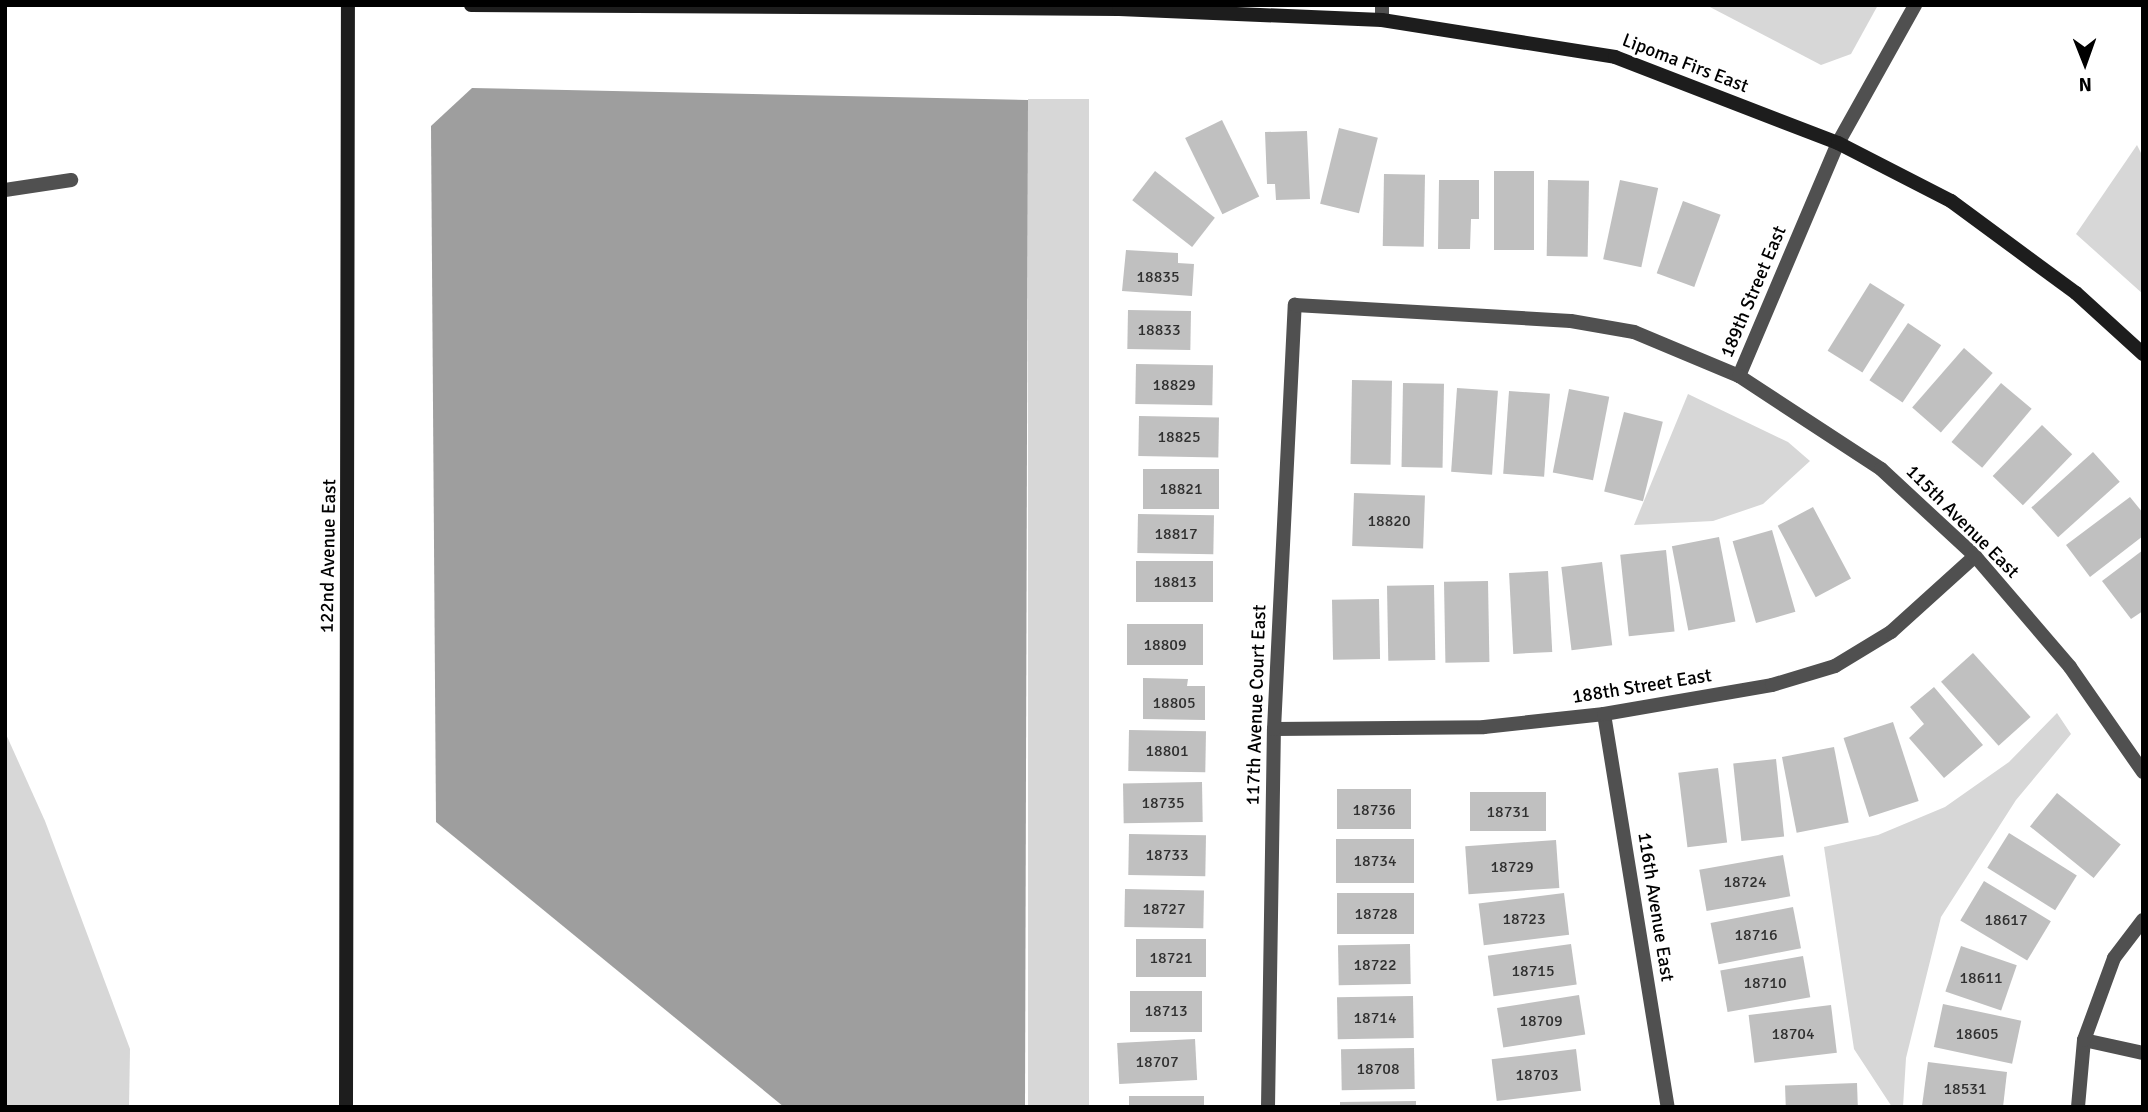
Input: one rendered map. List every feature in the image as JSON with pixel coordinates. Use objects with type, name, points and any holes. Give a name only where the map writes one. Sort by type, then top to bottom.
[{"type":"street","name":"122nd Avenue East","points":[[346,1107],[348,5]]},
{"type":"street","name":"Lipoma Firs East","points":[[471,5],[1382,13],[1615,57],[1838,143],[1951,201],[2076,293],[2143,354]]},
{"type":"street","name":"189th Street East","points":[[1295,305],[1571,321],[1634,332],[1739,376],[1838,143],[1915,5]]},
{"type":"street","points":[[5,190],[71,180]]},
{"type":"street","name":"117th Avenue Court East","points":[[1268,1107],[1274,729],[1295,305]]},
{"type":"street","name":"115th Avenue East","points":[[1739,376],[1881,469],[1975,556],[2070,667],[2143,772]]},
{"type":"street","name":"188th Street East","points":[[1274,729],[1484,727],[1605,714],[1772,685],[1835,666],[1891,632],[1975,556]]},
{"type":"street","name":"116th Avenue East","points":[[1605,714],[1668,1107]]},
{"type":"street","points":[[2078,1107],[2084,1040],[2114,958],[2143,920]]},
{"type":"street","points":[[2084,1040],[2143,1053]]},
{"type":"shaded area","points":[[1706,5],[1878,5],[1851,54],[1821,65]]},
{"type":"shaded area","points":[[472,88],[1028,100],[1025,1107],[784,1107],[436,822],[431,126]]},
{"type":"shaded area","points":[[1028,99],[1089,99],[1089,1107],[1028,1107]]},
{"type":"shaded area","points":[[2137,145],[2143,157],[2143,294],[2076,234]]},
{"type":"shaded area","points":[[1688,394],[1788,442],[1810,461],[1763,504],[1713,521],[1634,525]]},
{"type":"shaded area","points":[[2057,713],[2071,734],[2016,800],[1941,917],[1906,1058],[1903,1107],[1892,1107],[1854,1049],[1824,847],[1878,835],[1945,807],[2009,762]]},
{"type":"shaded area","points":[[5,732],[45,821],[130,1049],[129,1107],[5,1107]]},
{"type":"building","points":[[1222,120],[1259,196],[1222,214],[1185,138]]},
{"type":"building","points":[[1339,128],[1378,138],[1359,213],[1320,204]]},
{"type":"building","points":[[1307,131],[1310,199],[1276,200],[1275,184],[1267,184],[1265,132]]},
{"type":"building","points":[[1155,171],[1215,218],[1192,247],[1132,200]]},
{"type":"building","points":[[1494,171],[1534,171],[1534,250],[1494,250]]},
{"type":"building","points":[[1384,174],[1425,175],[1424,247],[1383,246]]},
{"type":"building","points":[[1439,180],[1479,180],[1479,219],[1471,219],[1470,249],[1438,249]]},
{"type":"building","points":[[1548,180],[1589,181],[1588,257],[1547,256]]},
{"type":"building","points":[[1620,180],[1658,188],[1641,267],[1603,259]]},
{"type":"building","points":[[1683,201],[1721,215],[1694,287],[1657,273]]},
{"type":"building","points":[[1126,250],[1178,253],[1178,263],[1194,264],[1192,296],[1122,291]]},
{"type":"building","points":[[1870,283],[1905,305],[1862,373],[1828,351]]},
{"type":"building","points":[[1128,310],[1191,311],[1190,350],[1127,349]]},
{"type":"building","points":[[1908,323],[1941,345],[1903,403],[1869,380]]},
{"type":"building","points":[[1964,348],[1993,373],[1941,433],[1912,408]]},
{"type":"building","points":[[1136,364],[1213,365],[1212,405],[1135,404]]},
{"type":"building","points":[[1352,380],[1392,381],[1391,465],[1351,464]]},
{"type":"building","points":[[1403,383],[1444,384],[1443,468],[1402,467]]},
{"type":"building","points":[[2001,383],[2032,409],[1982,468],[1952,442]]},
{"type":"building","points":[[1457,388],[1498,391],[1492,475],[1451,472]]},
{"type":"building","points":[[1569,389],[1609,397],[1593,480],[1553,472]]},
{"type":"building","points":[[1509,391],[1550,394],[1544,477],[1503,474]]},
{"type":"building","points":[[1624,412],[1663,422],[1643,501],[1604,492]]},
{"type":"building","points":[[1139,416],[1219,417],[1218,457],[1138,456]]},
{"type":"building","points":[[2042,425],[2072,454],[2023,505],[1993,476]]},
{"type":"building","points":[[2093,452],[2120,482],[2058,537],[2031,508]]},
{"type":"building","points":[[1143,469],[1219,469],[1219,509],[1143,509]]},
{"type":"building","points":[[1354,493],[1425,495],[1423,548],[1352,546]]},
{"type":"building","points":[[2130,497],[2143,513],[2143,536],[2090,577],[2066,545]]},
{"type":"building","points":[[1813,507],[1851,579],[1816,597],[1778,526]]},
{"type":"building","points":[[1138,514],[1214,515],[1213,554],[1137,553]]},
{"type":"building","points":[[1772,530],[1795,612],[1756,623],[1733,541]]},
{"type":"building","points":[[1719,537],[1735,621],[1688,631],[1672,546]]},
{"type":"building","points":[[1666,550],[1675,632],[1629,636],[1620,555]]},
{"type":"building","points":[[2143,550],[2143,611],[2131,619],[2102,581]]},
{"type":"building","points":[[1136,561],[1213,561],[1213,602],[1136,602]]},
{"type":"building","points":[[1602,562],[1612,645],[1572,650],[1561,567]]},
{"type":"building","points":[[1548,571],[1552,652],[1513,654],[1509,573]]},
{"type":"building","points":[[1488,581],[1489,662],[1445,663],[1444,582]]},
{"type":"building","points":[[1434,585],[1435,660],[1388,661],[1387,586]]},
{"type":"building","points":[[1379,599],[1380,659],[1333,660],[1332,600]]},
{"type":"building","points":[[1127,624],[1203,624],[1203,665],[1127,665]]},
{"type":"building","points":[[1973,653],[2031,717],[1999,746],[1941,682]]},
{"type":"building","points":[[1143,678],[1188,679],[1187,686],[1205,686],[1205,720],[1143,719]]},
{"type":"building","points":[[1934,687],[1983,745],[1944,778],[1909,738],[1924,724],[1910,707]]},
{"type":"building","points":[[1893,722],[1919,801],[1869,817],[1844,738]]},
{"type":"building","points":[[1129,730],[1206,731],[1205,772],[1128,771]]},
{"type":"building","points":[[1834,747],[1849,823],[1797,833],[1782,757]]},
{"type":"building","points":[[1776,759],[1784,837],[1741,841],[1733,763]]},
{"type":"building","points":[[1718,768],[1727,842],[1687,847],[1678,773]]},
{"type":"building","points":[[1202,782],[1203,822],[1124,823],[1123,783]]},
{"type":"building","points":[[1337,789],[1411,789],[1411,829],[1337,829]]},
{"type":"building","points":[[1470,792],[1546,792],[1546,831],[1470,831]]},
{"type":"building","points":[[2057,793],[2121,845],[2094,878],[2030,826]]},
{"type":"building","points":[[2009,833],[2077,875],[2055,910],[1987,868]]},
{"type":"building","points":[[1129,834],[1206,835],[1205,876],[1128,875]]},
{"type":"building","points":[[1336,839],[1414,839],[1414,883],[1336,883]]},
{"type":"building","points":[[1556,840],[1559,888],[1469,894],[1465,846]]},
{"type":"building","points":[[1783,855],[1790,896],[1707,911],[1699,870]]},
{"type":"building","points":[[1984,881],[2051,921],[2027,961],[1960,920]]},
{"type":"building","points":[[1125,889],[1204,890],[1203,928],[1124,927]]},
{"type":"building","points":[[1337,893],[1414,893],[1414,934],[1337,934]]},
{"type":"building","points":[[1564,893],[1569,935],[1484,945],[1479,903]]},
{"type":"building","points":[[1793,907],[1801,948],[1719,964],[1711,923]]},
{"type":"building","points":[[1136,939],[1206,939],[1206,977],[1136,977]]},
{"type":"building","points":[[1410,944],[1411,984],[1339,985],[1338,945]]},
{"type":"building","points":[[1571,944],[1577,985],[1494,996],[1488,956]]},
{"type":"building","points":[[1961,946],[2017,965],[2001,1011],[1945,991]]},
{"type":"building","points":[[1803,956],[1810,997],[1728,1012],[1720,971]]},
{"type":"building","points":[[1130,991],[1202,991],[1202,1032],[1130,1032]]},
{"type":"building","points":[[1579,995],[1585,1035],[1503,1047],[1497,1008]]},
{"type":"building","points":[[1413,996],[1414,1038],[1338,1039],[1337,997]]},
{"type":"building","points":[[1943,1004],[2021,1021],[2012,1064],[1934,1047]]},
{"type":"building","points":[[1831,1005],[1837,1053],[1754,1063],[1749,1015]]},
{"type":"building","points":[[1195,1039],[1197,1080],[1119,1084],[1117,1043]]},
{"type":"building","points":[[1414,1048],[1415,1089],[1342,1090],[1341,1049]]},
{"type":"building","points":[[1576,1049],[1581,1091],[1497,1101],[1492,1059]]},
{"type":"building","points":[[1928,1062],[2007,1072],[2003,1107],[1922,1106]]},
{"type":"building","points":[[1857,1083],[1858,1107],[1786,1107],[1785,1086]]},
{"type":"building","points":[[1129,1096],[1204,1096],[1204,1107],[1129,1107]]},
{"type":"building","points":[[1416,1101],[1416,1107],[1340,1107],[1340,1102]]}]
